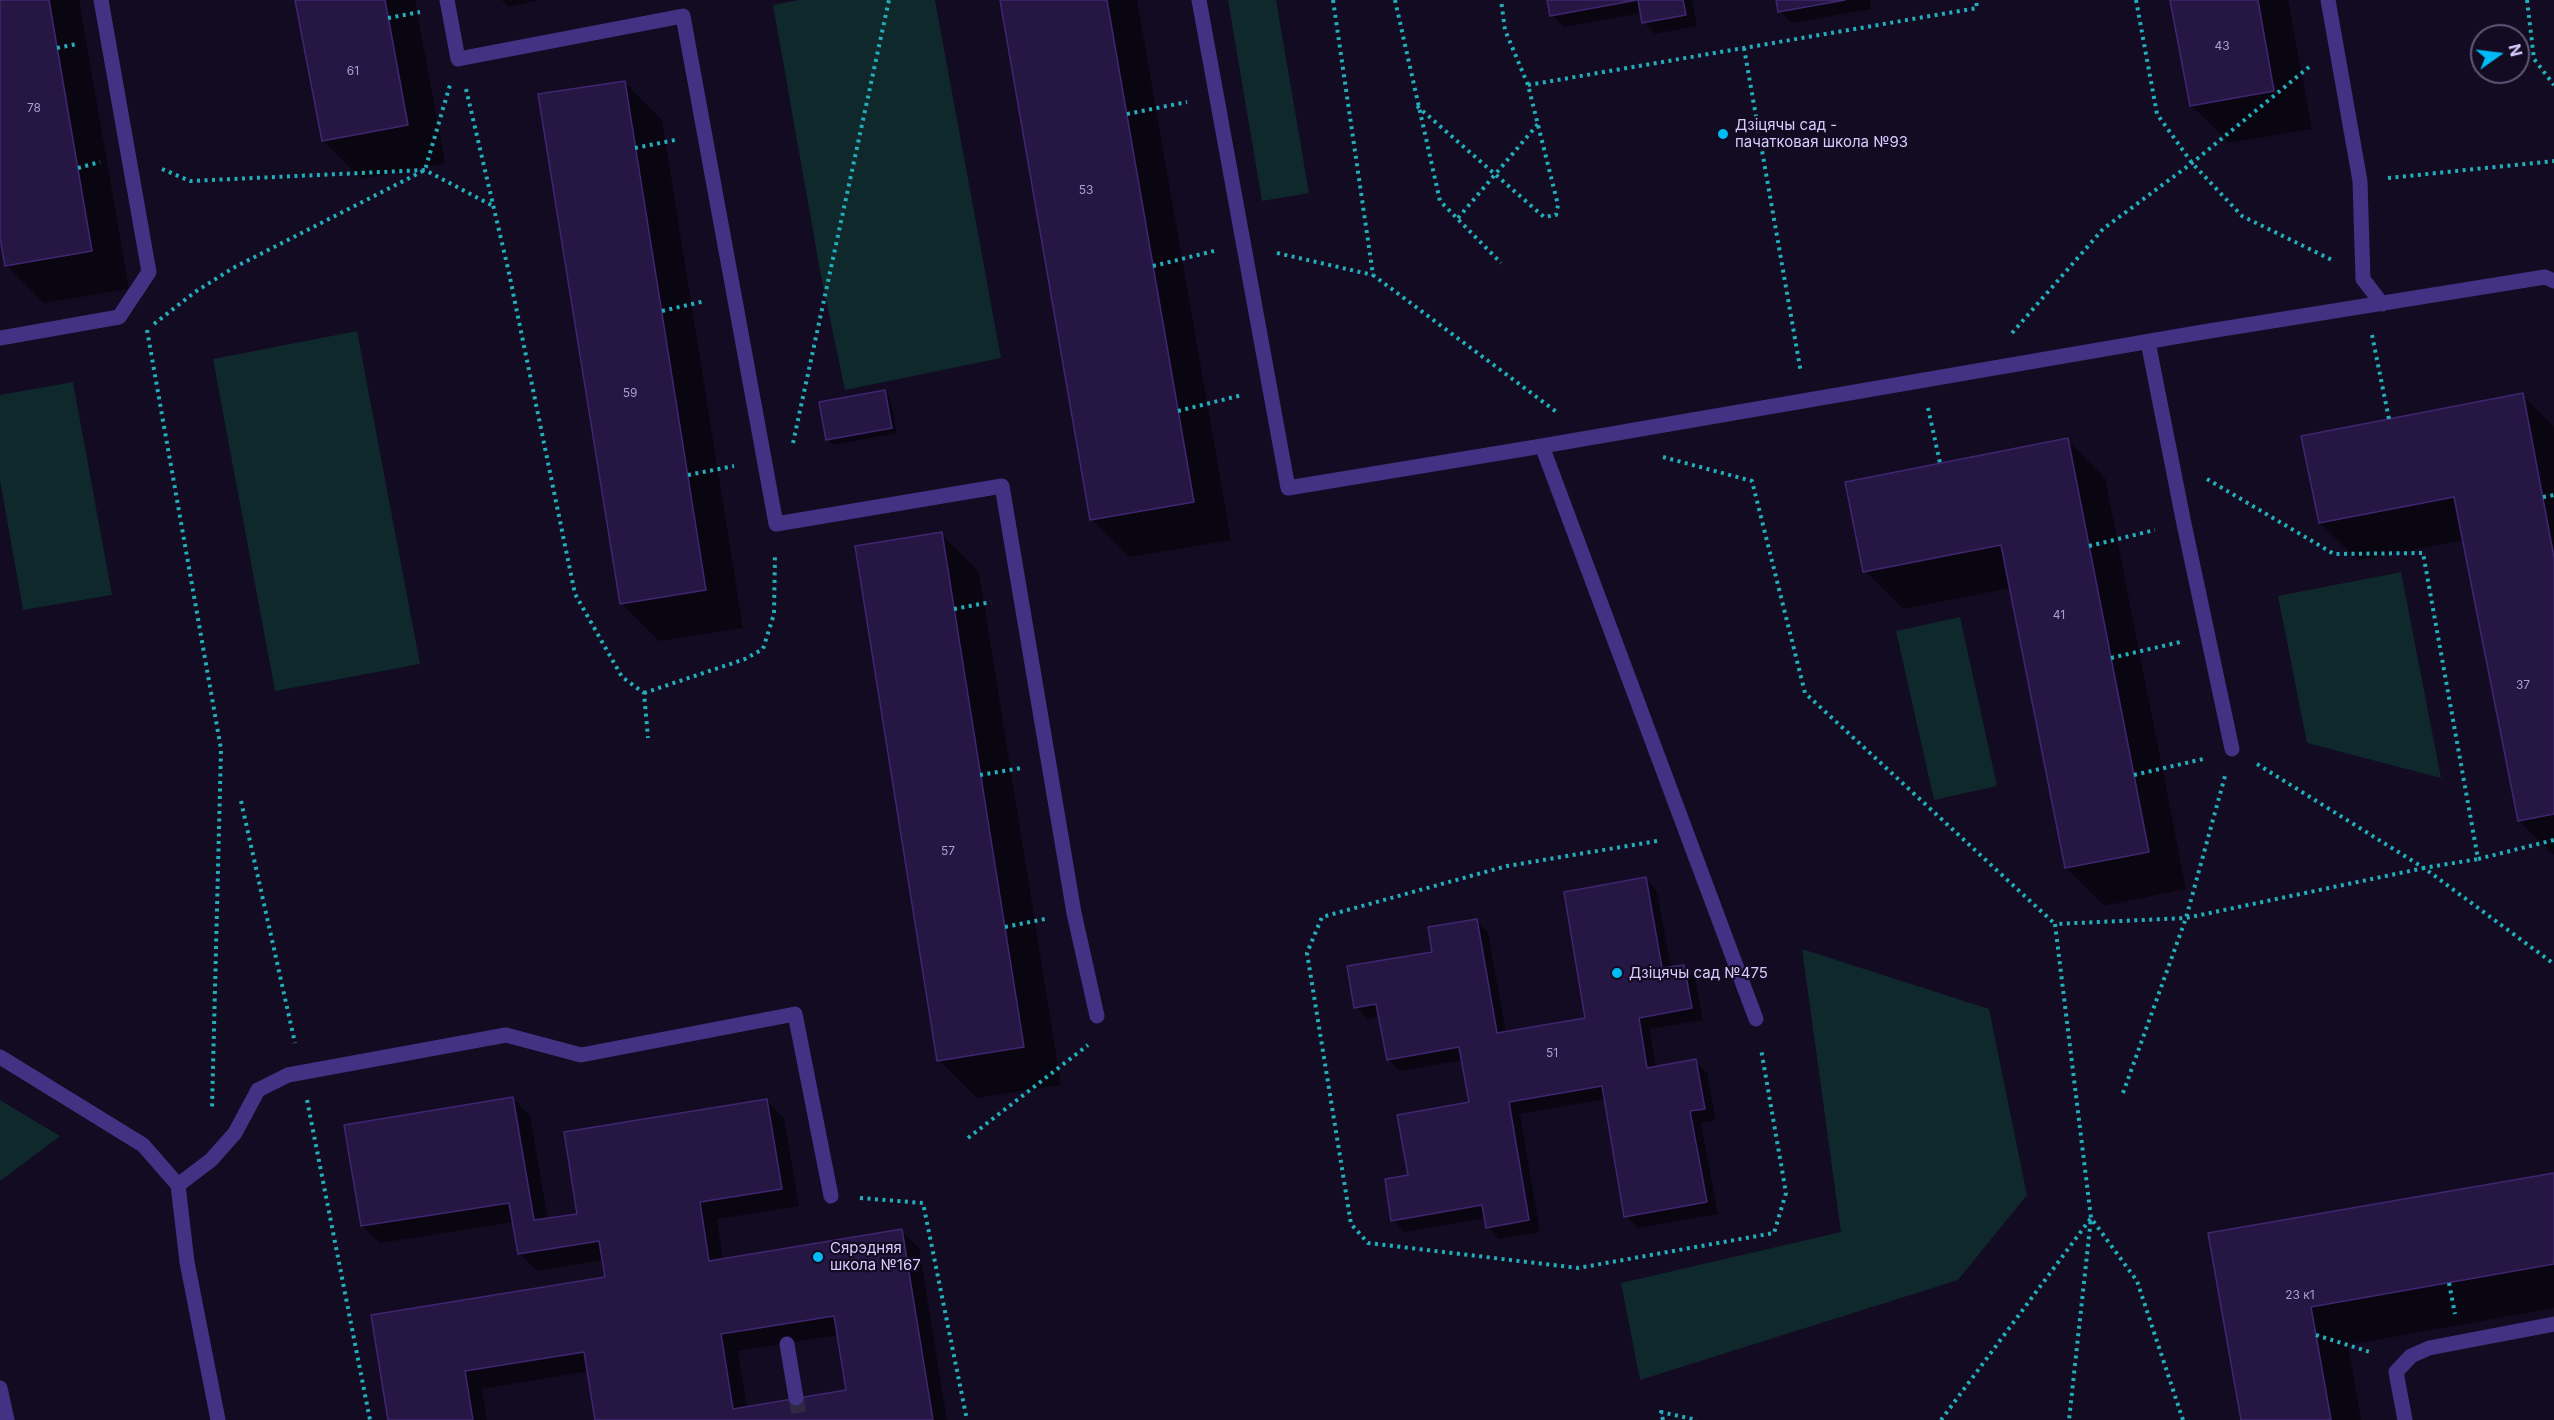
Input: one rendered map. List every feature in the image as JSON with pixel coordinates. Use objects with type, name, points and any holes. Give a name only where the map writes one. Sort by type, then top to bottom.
[{"type":"lane","points":[[0,338],[119,317],[149,272],[101,0]]},
{"type":"lane","points":[[447,0],[458,59],[683,16],[776,524],[1002,486],[1074,914],[1096,1016]]},
{"type":"lane","points":[[1199,0],[1288,488],[2367,306],[2545,277],[2554,281]]},
{"type":"lane","points":[[2328,0],[2360,181],[2363,279],[2382,304]]},
{"type":"lane","points":[[2148,342],[2232,749]]},
{"type":"lane","points":[[1542,446],[1756,1019]]},
{"type":"lane","points":[[178,1185],[211,1160],[235,1134],[258,1090],[288,1075],[506,1035],[581,1055],[795,1014],[831,1196]]},
{"type":"lane","points":[[0,1057],[143,1145],[178,1185],[187,1262],[218,1420]]},
{"type":"lane","points":[[2405,1420],[2396,1372],[2411,1356],[2429,1348],[2554,1324]]},
{"type":"lane","points":[[787,1344],[796,1398]]},
{"type":"lane","points":[[0,1388],[7,1420]]},
{"type":"path","points":[[793,445],[889,0]]},
{"type":"path","points":[[1333,0],[1373,275]]},
{"type":"path","points":[[1395,0],[1440,201],[1501,263]]},
{"type":"path","points":[[1417,106],[1544,217],[1556,215],[1558,206],[1538,124],[1528,85],[1505,30],[1501,0]]},
{"type":"path","points":[[1528,85],[1977,8],[1976,0]]},
{"type":"path","points":[[2136,0],[2157,114],[2192,163],[2242,216],[2327,257],[2363,279]]},
{"type":"path","points":[[2527,0],[2534,58],[2554,85]]},
{"type":"path","points":[[1980,370],[2103,229],[2192,163],[2335,45]]},
{"type":"path","points":[[1744,48],[1804,401]]},
{"type":"path","points":[[195,292],[233,268],[425,170],[458,59]]},
{"type":"path","points":[[458,59],[493,206],[575,594],[622,677],[644,693],[648,738]]},
{"type":"path","points":[[1126,114],[1216,96]]},
{"type":"path","points":[[1458,218],[1538,124]]},
{"type":"path","points":[[635,148],[705,134]]},
{"type":"path","points":[[2360,181],[2554,161]]},
{"type":"path","points":[[190,181],[425,170],[493,206]]},
{"type":"path","points":[[1153,266],[1242,244],[1373,275],[1592,438]]},
{"type":"path","points":[[662,311],[734,295]]},
{"type":"path","points":[[2367,306],[2390,419]]},
{"type":"path","points":[[147,329],[221,749],[211,1160]]},
{"type":"path","points":[[1922,381],[1940,463]]},
{"type":"path","points":[[1178,411],[1269,388]]},
{"type":"path","points":[[1660,456],[1752,481],[1805,693],[2055,924],[2091,1218],[2069,1420]]},
{"type":"path","points":[[2171,458],[2334,554],[2423,553],[2478,859]]},
{"type":"path","points":[[688,475],[764,460]]},
{"type":"path","points":[[2542,497],[2554,495]]},
{"type":"path","points":[[644,693],[745,659],[763,649],[774,614],[776,524]]},
{"type":"path","points":[[2089,546],[2184,524]]},
{"type":"path","points":[[954,609],[1021,597]]},
{"type":"path","points":[[2111,658],[2208,635]]},
{"type":"path","points":[[2134,775],[2210,758],[2232,749]]},
{"type":"path","points":[[2232,749],[2424,868],[2554,964]]},
{"type":"path","points":[[2123,1093],[2186,918],[2232,749]]},
{"type":"path","points":[[980,775],[1049,763]]},
{"type":"path","points":[[241,801],[301,1072],[370,1420]]},
{"type":"path","points":[[1688,836],[1507,866],[1322,917],[1307,953],[1351,1224],[1368,1243],[1578,1268],[1774,1233],[1786,1193],[1756,1019]]},
{"type":"path","points":[[2055,924],[2186,918],[2424,868],[2478,859],[2554,840]]},
{"type":"path","points":[[1005,927],[1074,914]]},
{"type":"path","points":[[968,1138],[1090,1043],[1096,1016]]},
{"type":"path","points":[[831,1196],[923,1203],[967,1420]]},
{"type":"path","points":[[1941,1420],[2091,1218]]},
{"type":"path","points":[[2091,1218],[2137,1281],[2183,1420]]},
{"type":"path","points":[[2316,1335],[2405,1363]]},
{"type":"path","points":[[1663,1420],[1661,1412],[1697,1420]]},
{"type":"green space","points":[[799,0],[935,0],[1001,358],[845,390],[821,276],[773,5]]},
{"type":"green space","points":[[1228,0],[1276,0],[1309,193],[1262,201]]},
{"type":"green space","points":[[357,331],[420,664],[275,691],[213,359]]},
{"type":"green space","points":[[73,382],[112,595],[23,610],[0,480],[0,395]]},
{"type":"green space","points":[[2401,572],[2441,778],[2307,743],[2278,596]]},
{"type":"green space","points":[[1960,617],[1997,786],[1934,800],[1896,631]]},
{"type":"green space","points":[[1802,949],[1989,1009],[2027,1195],[1958,1280],[1640,1380],[1621,1283],[1841,1232]]},
{"type":"green space","points":[[0,1100],[60,1136],[0,1181]]},
{"type":"building","points":[[0,0],[49,0],[92,251],[5,266],[0,238]]},
{"type":"building","points":[[295,0],[385,0],[408,125],[322,141]]},
{"type":"building","points":[[1000,0],[1107,0],[1194,502],[1090,520]]},
{"type":"building","points":[[1547,0],[1637,0],[1550,16]]},
{"type":"building","points":[[1638,0],[1683,0],[1686,15],[1642,23]]},
{"type":"building","points":[[1776,0],[1845,0],[1778,12]]},
{"type":"building","points":[[2170,0],[2258,0],[2274,91],[2190,106]]},
{"type":"building","points":[[625,81],[706,590],[620,604],[538,94]]},
{"type":"building","points":[[885,390],[892,428],[826,440],[819,402]]},
{"type":"building","points":[[2523,393],[2554,557],[2554,814],[2518,821],[2454,497],[2319,523],[2301,436]]},
{"type":"building","points":[[2068,438],[2149,852],[2065,868],[2001,545],[1863,572],[1845,482]]},
{"type":"building","points":[[942,532],[1024,1047],[937,1061],[855,546]]},
{"type":"building","points":[[1646,877],[1662,968],[1684,965],[1692,1008],[1639,1018],[1647,1068],[1696,1059],[1705,1109],[1690,1111],[1707,1202],[1624,1217],[1602,1086],[1509,1102],[1529,1220],[1486,1228],[1482,1205],[1391,1221],[1385,1179],[1408,1175],[1397,1115],[1469,1102],[1459,1047],[1387,1060],[1376,1004],[1354,1008],[1347,966],[1432,952],[1428,927],[1477,919],[1497,1033],[1585,1018],[1564,892]]},
{"type":"building","name":"Сярэдняя школа №167","points":[[513,1097],[534,1220],[577,1214],[564,1132],[767,1099],[782,1189],[700,1202],[709,1261],[902,1229],[933,1420],[595,1420],[584,1352],[465,1371],[473,1420],[388,1420],[371,1315],[605,1277],[599,1241],[518,1254],[509,1203],[361,1226],[344,1125]],"holes":[[[834,1316],[846,1390],[733,1409],[721,1334]]]},
{"type":"building","points":[[2554,1173],[2554,1264],[2311,1307],[2331,1420],[2241,1420],[2208,1233]]},
{"type":"tunnel","points":[[796,1398],[800,1420]]},
{"type":"place","name":"Дзіцячы сад - пачатковая школа №93","points":[[1723,134]]},
{"type":"place","name":"Дзіцячы сад №475","points":[[1617,973]]},
{"type":"place","name":"Сярэдняя школа №167","points":[[818,1257]]}]
